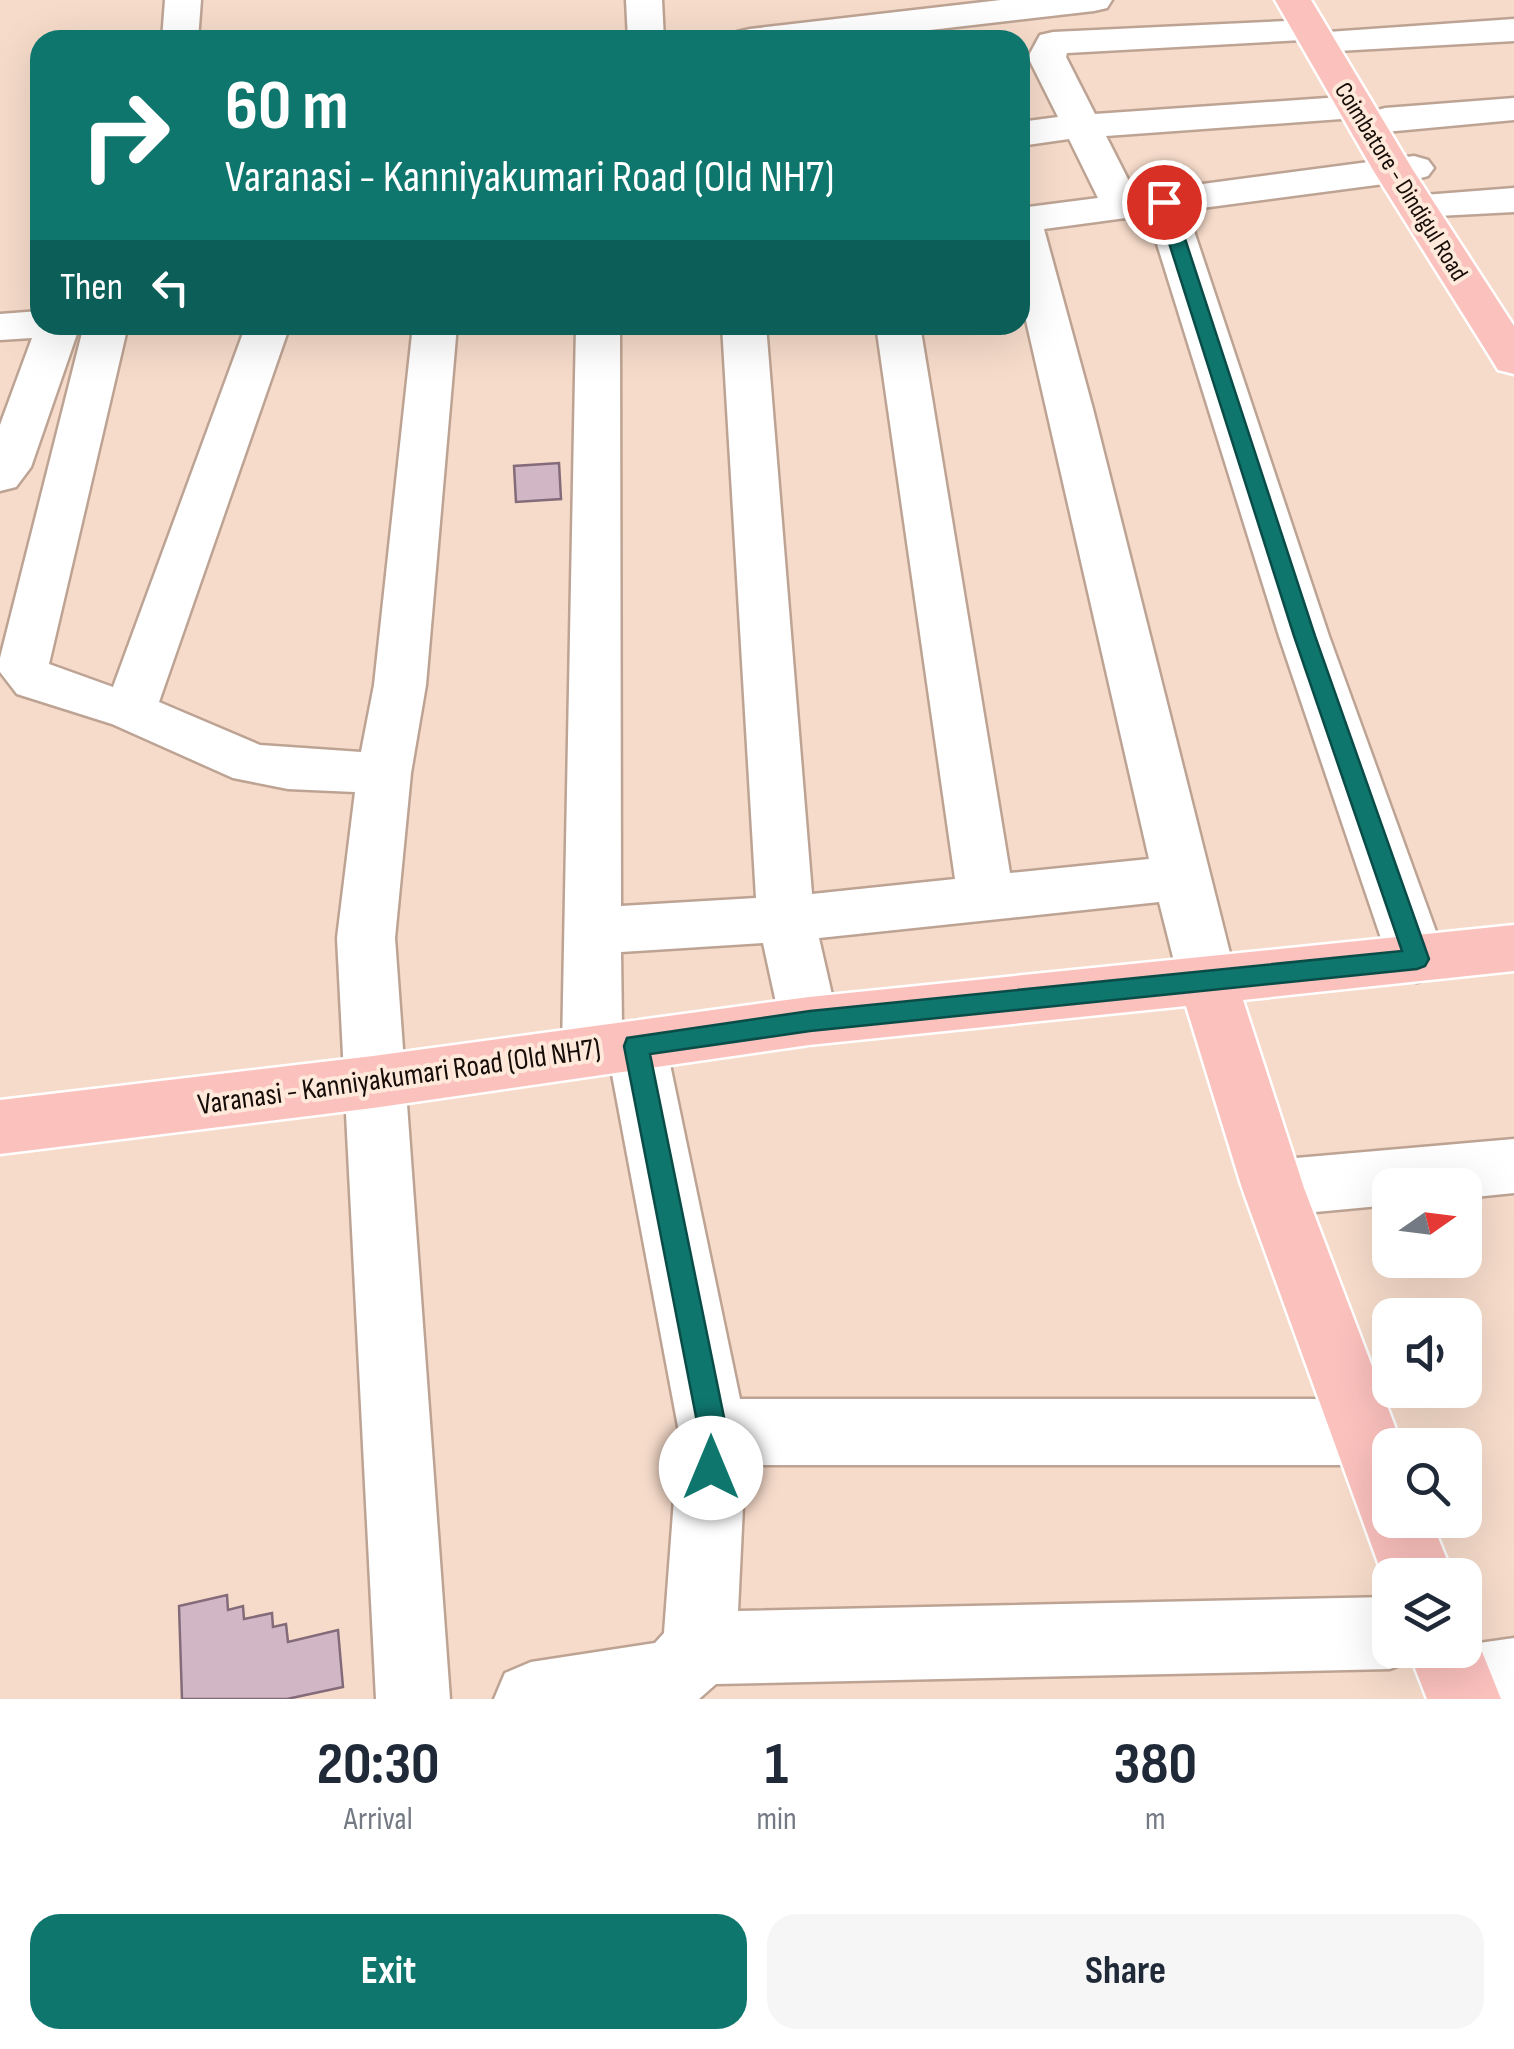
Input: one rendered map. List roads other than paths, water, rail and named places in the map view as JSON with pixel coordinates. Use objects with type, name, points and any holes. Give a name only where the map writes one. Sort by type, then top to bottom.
[{"type":"main road","name":"Coimbatore - Dindigul Road","points":[[1314,18],[1514,360]]},
{"type":"main road","name":"Coimbatore - Dindigul Road","points":[[1403,169],[1438,204],[1514,320]]},
{"type":"main road","name":"Varanasi - Kanniyakumari Road (Old NH7)","points":[[0,1127],[373,1082],[810,1021],[1514,948]]},
{"type":"main road","points":[[1208,981],[1273,1188],[1372,1456]]},
{"type":"street","points":[[181,30],[184,0]]},
{"type":"street","points":[[644,0],[646,30]]},
{"type":"street","points":[[770,30],[775,0]]},
{"type":"street","points":[[905,30],[1094,0]]},
{"type":"street","points":[[1417,959],[1304,636],[1143,204],[1082,126],[1048,56],[1053,43],[1314,18],[1514,30]]},
{"type":"street","points":[[1030,133],[1082,126],[1514,109]]},
{"type":"street","points":[[1030,219],[1403,169]]},
{"type":"street","points":[[1438,204],[1514,200]]},
{"type":"street","points":[[1030,254],[1066,375],[1180,878],[1208,981]]},
{"type":"street","points":[[0,327],[30,325]]},
{"type":"street","points":[[0,476],[8,468],[55,335]]},
{"type":"street","points":[[103,335],[11,671],[130,711],[252,764],[384,772]]},
{"type":"street","points":[[130,711],[264,335]]},
{"type":"street","points":[[413,1699],[366,938],[384,772],[400,685],[434,335]]},
{"type":"street","points":[[531,1699],[660,1679],[681,1669],[699,1648],[713,1432],[614,1048],[591,931],[598,335]]},
{"type":"street","points":[[745,335],[786,918],[810,1021]]},
{"type":"street","points":[[900,335],[986,898]]},
{"type":"street","points":[[591,931],[786,918],[1180,878]]},
{"type":"street","points":[[1273,1188],[1514,1166]]},
{"type":"street","points":[[713,1432],[1363,1432]]},
{"type":"street","points":[[699,1648],[1372,1633]]}]
